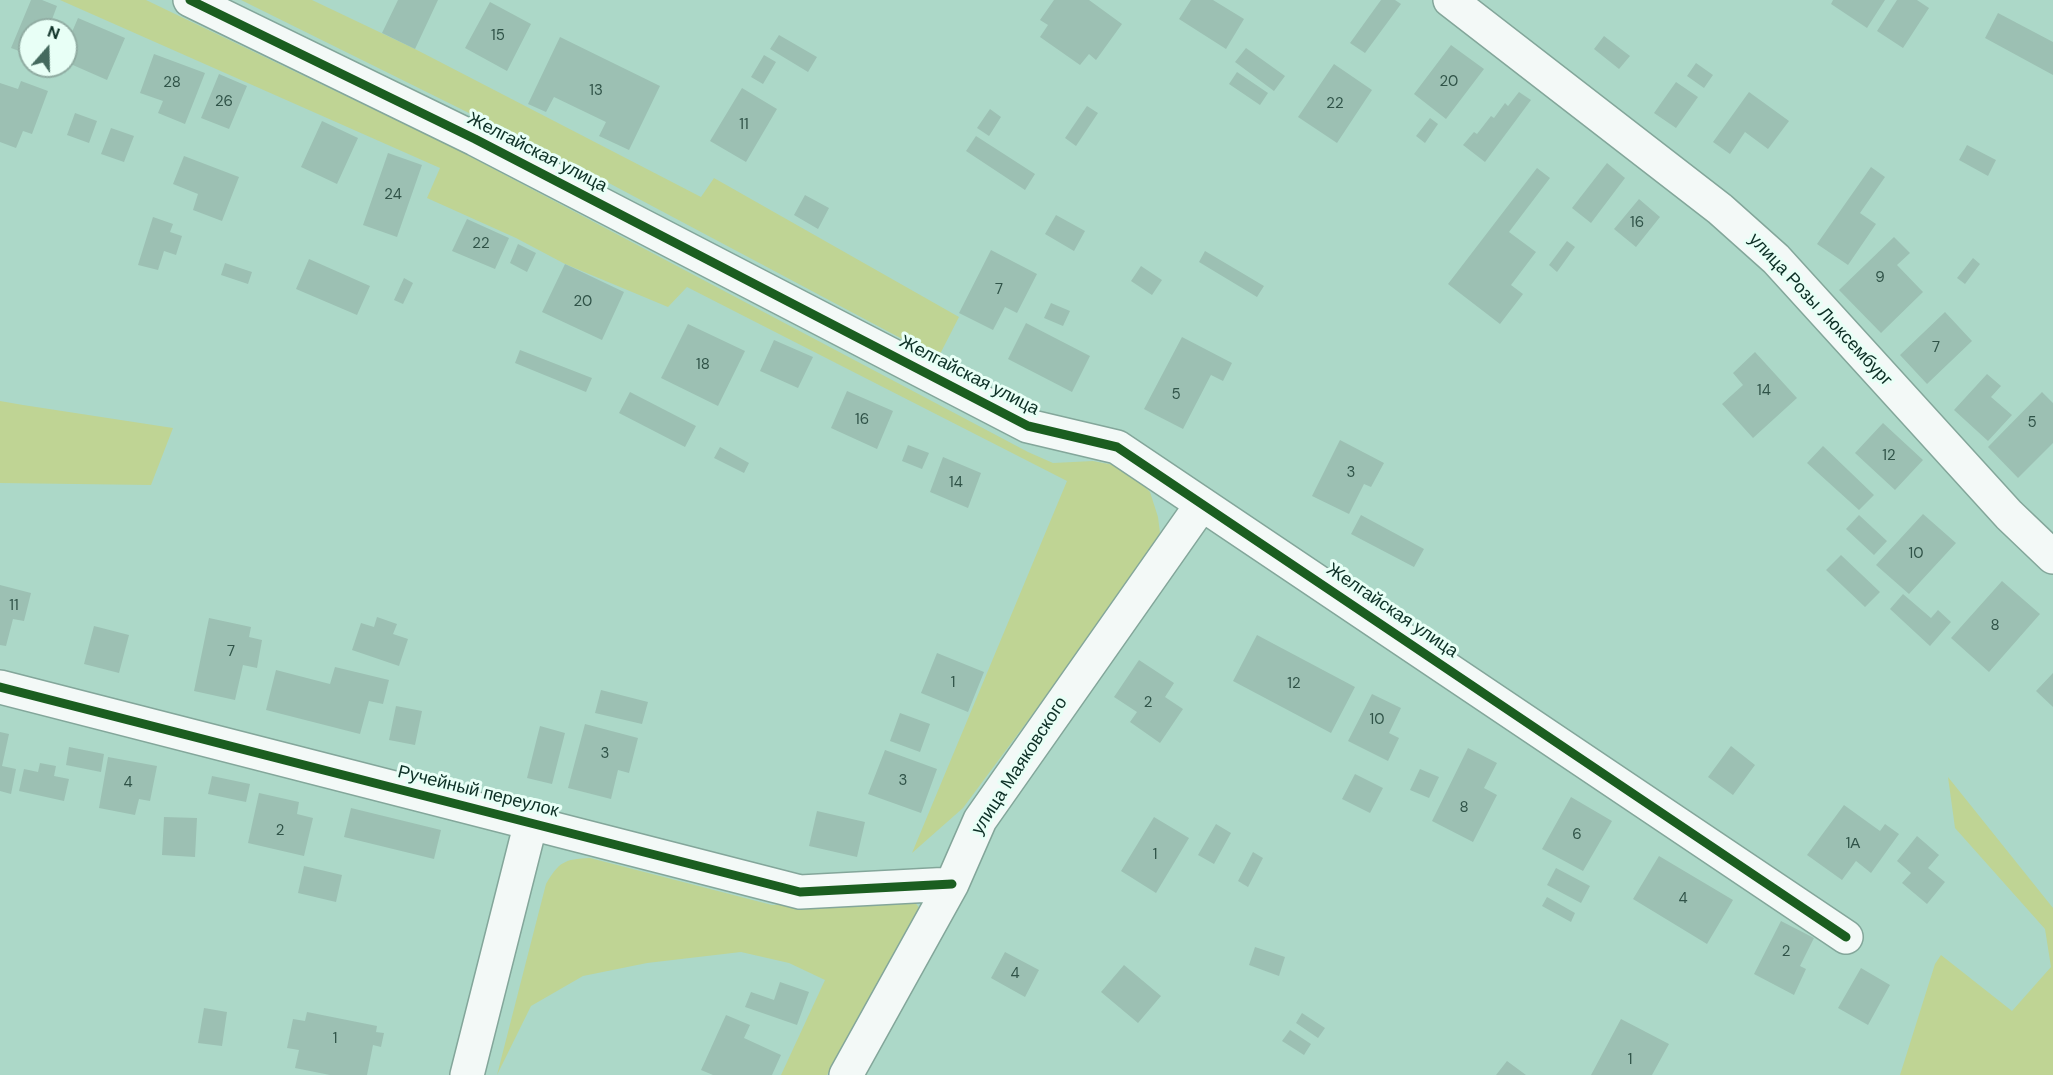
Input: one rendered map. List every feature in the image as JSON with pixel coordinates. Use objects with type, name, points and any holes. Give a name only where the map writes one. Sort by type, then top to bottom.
[{"type":"street","name":"Желгайская улица","points":[[190,0],[485,144],[1028,426],[1117,447],[1846,937]]},
{"type":"street","name":"улица Розы Люксембург","points":[[1450,0],[1720,209],[1776,259],[2009,515],[2053,557]]},
{"type":"street","name":"улица Маяковского","points":[[846,1075],[952,884],[980,820],[1202,504]]},
{"type":"street","name":"Ручейный переулок","points":[[0,687],[800,892],[952,884]]},
{"type":"street","points":[[466,1075],[531,822]]},
{"type":"green space","points":[[60,0],[146,0],[456,149],[1028,452],[1053,463],[1093,461],[1114,465],[1134,476],[1150,492],[1158,517],[1160,533],[1153,552],[963,808],[912,853],[1067,481],[687,287],[668,307],[565,264],[516,238],[427,198],[440,168]]},
{"type":"green space","points":[[241,0],[312,0],[415,49],[701,197],[714,178],[959,317],[938,358],[590,173]]},
{"type":"green space","points":[[0,401],[173,428],[151,485],[0,483]]},
{"type":"green space","points":[[1948,777],[2053,908],[2053,1075],[1900,1075],[1935,964],[1941,955],[2012,1011],[2051,967],[2045,929],[1955,828]]},
{"type":"green space","points":[[590,858],[772,905],[913,900],[921,910],[827,1075],[781,1075],[825,980],[789,963],[741,952],[647,963],[583,976],[531,1006],[497,1075],[546,884],[563,863],[574,859]]},
{"type":"building","points":[[31,0],[42,0],[57,6],[52,18],[24,18]]},
{"type":"building","points":[[398,0],[438,0],[415,49],[382,33]]},
{"type":"building","points":[[1054,0],[1089,0],[1122,24],[1096,60],[1089,54],[1080,65],[1040,37],[1048,25],[1040,20]]},
{"type":"building","points":[[1191,0],[1213,0],[1244,19],[1226,49],[1179,19]]},
{"type":"building","points":[[1381,0],[1395,0],[1401,4],[1365,53],[1350,43]]},
{"type":"building","points":[[1833,0],[1885,0],[1867,28],[1831,4]]},
{"type":"building","points":[[1897,0],[1917,0],[1929,8],[1903,48],[1877,31]]},
{"type":"building","points":[[490,2],[531,24],[507,71],[465,48]]},
{"type":"building","points":[[1998,13],[2053,42],[2053,75],[1985,38]]},
{"type":"building","points":[[78,18],[125,38],[107,80],[78,67]]},
{"type":"building","points":[[18,31],[18,51],[11,48]]},
{"type":"building","points":[[779,35],[817,57],[808,72],[770,49]]},
{"type":"building","points":[[1604,36],[1630,56],[1619,69],[1594,49]]},
{"type":"building","points":[[560,37],[660,86],[629,150],[599,136],[606,122],[554,97],[546,112],[528,104]]},
{"type":"building","points":[[1451,45],[1484,69],[1446,119],[1414,94]]},
{"type":"building","points":[[1246,48],[1285,76],[1274,91],[1235,62]]},
{"type":"building","points":[[154,54],[205,73],[185,124],[158,113],[163,101],[140,93]]},
{"type":"building","points":[[764,55],[776,62],[763,84],[751,77]]},
{"type":"building","points":[[1696,63],[1713,75],[1704,88],[1687,76]]},
{"type":"building","points":[[1334,64],[1372,90],[1337,143],[1298,117]]},
{"type":"building","points":[[1237,72],[1268,93],[1260,105],[1229,84]]},
{"type":"building","points":[[219,74],[247,86],[229,129],[201,118]]},
{"type":"building","points":[[21,81],[48,91],[32,134],[23,131],[16,148],[0,142],[0,83],[18,89]]},
{"type":"building","points":[[1676,82],[1698,97],[1676,128],[1654,113]]},
{"type":"building","points":[[742,88],[777,109],[746,162],[710,141]]},
{"type":"building","points":[[1519,92],[1531,100],[1485,162],[1463,145],[1474,132],[1477,134],[1491,116],[1494,118],[1505,103],[1508,106]]},
{"type":"building","points":[[1749,92],[1789,121],[1768,149],[1745,132],[1730,154],[1713,142]]},
{"type":"building","points":[[1087,106],[1098,113],[1076,146],[1065,138]]},
{"type":"building","points":[[990,109],[1001,117],[989,136],[977,128]]},
{"type":"building","points":[[75,113],[97,121],[89,143],[67,135]]},
{"type":"building","points":[[1430,118],[1438,124],[1425,143],[1416,136]]},
{"type":"building","points":[[322,121],[358,138],[337,184],[301,167]]},
{"type":"building","points":[[111,128],[134,136],[124,162],[101,154]]},
{"type":"building","points":[[976,136],[1035,174],[1025,190],[966,151]]},
{"type":"building","points":[[1967,145],[1996,160],[1988,176],[1959,160]]},
{"type":"building","points":[[388,153],[422,165],[397,237],[363,225]]},
{"type":"building","points":[[184,156],[239,177],[222,221],[193,210],[198,194],[173,184]]},
{"type":"building","points":[[1607,163],[1625,178],[1591,223],[1572,208]]},
{"type":"building","points":[[1871,167],[1885,177],[1860,213],[1876,224],[1848,265],[1817,244]]},
{"type":"building","points":[[1537,168],[1550,178],[1509,232],[1536,252],[1511,285],[1523,294],[1500,324],[1448,284]]},
{"type":"building","points":[[805,195],[829,208],[818,229],[794,215]]},
{"type":"building","points":[[1639,199],[1660,217],[1636,247],[1614,229]]},
{"type":"building","points":[[1056,215],[1085,231],[1074,251],[1045,234]]},
{"type":"building","points":[[153,217],[173,224],[170,232],[182,236],[176,255],[164,251],[158,270],[138,265]]},
{"type":"building","points":[[467,219],[509,238],[495,269],[452,251]]},
{"type":"building","points":[[1894,237],[1910,253],[1897,265],[1923,292],[1881,333],[1839,290]]},
{"type":"building","points":[[1567,241],[1575,247],[1557,272],[1549,265]]},
{"type":"building","points":[[518,244],[536,253],[527,272],[510,263]]},
{"type":"building","points":[[991,250],[1037,274],[1017,313],[1005,307],[993,330],[959,313]]},
{"type":"building","points":[[1205,251],[1264,286],[1257,297],[1199,262]]},
{"type":"building","points":[[1973,258],[1980,264],[1965,284],[1957,278]]},
{"type":"building","points":[[309,259],[370,286],[357,315],[296,289]]},
{"type":"building","points":[[225,263],[252,272],[248,284],[221,275]]},
{"type":"building","points":[[565,264],[624,292],[602,340],[542,312]]},
{"type":"building","points":[[1141,266],[1162,280],[1152,295],[1131,281]]},
{"type":"building","points":[[404,278],[413,283],[403,304],[394,300]]},
{"type":"building","points":[[1051,303],[1070,311],[1063,326],[1044,318]]},
{"type":"building","points":[[1945,312],[1972,341],[1927,384],[1900,355]]},
{"type":"building","points":[[1026,323],[1090,356],[1072,392],[1008,359]]},
{"type":"building","points":[[688,324],[745,351],[718,406],[661,378]]},
{"type":"building","points":[[1182,337],[1232,363],[1223,381],[1211,375],[1183,429],[1144,409]]},
{"type":"building","points":[[774,340],[813,357],[798,388],[760,371]]},
{"type":"building","points":[[520,350],[592,378],[586,392],[515,363]]},
{"type":"building","points":[[1755,352],[1797,398],[1753,438],[1722,404],[1743,385],[1733,373]]},
{"type":"building","points":[[1987,374],[2001,386],[1991,397],[2012,415],[1988,441],[1954,410]]},
{"type":"building","points":[[847,391],[893,411],[877,449],[831,428]]},
{"type":"building","points":[[630,392],[696,426],[685,447],[619,413]]},
{"type":"building","points":[[2042,392],[2053,403],[2053,443],[2018,478],[1988,447]]},
{"type":"building","points":[[1883,423],[1923,460],[1895,490],[1855,453]]},
{"type":"building","points":[[1340,440],[1384,463],[1371,487],[1364,484],[1349,514],[1312,496]]},
{"type":"building","points":[[908,445],[929,453],[922,469],[902,461]]},
{"type":"building","points":[[1823,446],[1874,495],[1859,510],[1807,463]]},
{"type":"building","points":[[720,447],[749,463],[744,473],[714,458]]},
{"type":"building","points":[[943,457],[981,473],[968,508],[930,492]]},
{"type":"building","points":[[1923,514],[1956,543],[1909,594],[1876,565]]},
{"type":"building","points":[[1361,515],[1424,549],[1414,567],[1351,534]]},
{"type":"building","points":[[1859,515],[1887,541],[1874,555],[1846,529]]},
{"type":"building","points":[[1841,555],[1880,592],[1865,607],[1826,570]]},
{"type":"building","points":[[2002,581],[2040,614],[1989,672],[1951,638]]},
{"type":"building","points":[[0,585],[31,593],[24,621],[13,619],[6,646],[0,645]]},
{"type":"building","points":[[1903,594],[1931,618],[1938,610],[1951,622],[1930,646],[1890,609]]},
{"type":"building","points":[[377,617],[397,624],[393,634],[408,639],[399,666],[352,650],[361,623],[374,627]]},
{"type":"building","points":[[209,618],[251,627],[249,637],[262,640],[257,668],[243,665],[235,700],[194,691]]},
{"type":"building","points":[[94,626],[129,635],[119,673],[84,664]]},
{"type":"building","points":[[1257,635],[1355,687],[1331,733],[1233,681]]},
{"type":"building","points":[[937,653],[984,672],[968,712],[921,693]]},
{"type":"building","points":[[1139,660],[1174,683],[1165,697],[1183,709],[1160,743],[1130,722],[1137,712],[1114,697]]},
{"type":"building","points":[[335,667],[389,680],[383,704],[369,701],[360,734],[266,710],[276,670],[330,684]]},
{"type":"building","points":[[2053,673],[2053,707],[2036,691]]},
{"type":"building","points":[[601,690],[648,702],[642,724],[595,713]]},
{"type":"building","points":[[1372,694],[1401,708],[1389,733],[1399,738],[1388,761],[1348,741]]},
{"type":"building","points":[[396,706],[422,711],[415,745],[389,740]]},
{"type":"building","points":[[900,713],[930,724],[920,752],[890,741]]},
{"type":"building","points":[[585,724],[638,738],[629,773],[618,770],[611,799],[568,788]]},
{"type":"building","points":[[540,726],[565,733],[552,784],[527,778]]},
{"type":"building","points":[[0,732],[9,734],[2,766],[16,769],[11,794],[0,791]]},
{"type":"building","points":[[1731,746],[1755,765],[1733,795],[1708,777]]},
{"type":"building","points":[[69,747],[104,754],[101,772],[66,765]]},
{"type":"building","points":[[1468,748],[1497,763],[1484,788],[1497,795],[1473,842],[1432,821]]},
{"type":"building","points":[[885,750],[937,769],[921,813],[868,794]]},
{"type":"building","points":[[108,757],[157,766],[150,801],[139,799],[135,815],[99,808]]},
{"type":"building","points":[[40,763],[56,766],[54,776],[69,779],[64,801],[19,791],[24,769],[38,772]]},
{"type":"building","points":[[1420,769],[1439,777],[1429,798],[1410,790]]},
{"type":"building","points":[[1355,774],[1383,788],[1370,813],[1342,799]]},
{"type":"building","points":[[212,776],[250,784],[246,802],[208,794]]},
{"type":"building","points":[[259,793],[299,802],[297,814],[313,818],[304,856],[248,843]]},
{"type":"building","points":[[1571,797],[1612,821],[1583,871],[1542,849]]},
{"type":"building","points":[[1844,805],[1880,831],[1885,824],[1899,834],[1871,873],[1856,861],[1842,880],[1807,855]]},
{"type":"building","points":[[351,808],[441,830],[434,859],[344,837]]},
{"type":"building","points":[[817,811],[865,822],[857,857],[809,846]]},
{"type":"building","points":[[164,817],[197,818],[195,857],[162,855]]},
{"type":"building","points":[[1154,817],[1189,838],[1156,893],[1121,871]]},
{"type":"building","points":[[1216,824],[1231,833],[1214,864],[1198,855]]},
{"type":"building","points":[[1917,836],[1939,855],[1928,868],[1945,882],[1927,904],[1902,883],[1911,873],[1897,861]]},
{"type":"building","points":[[1253,852],[1263,858],[1248,887],[1238,881]]},
{"type":"building","points":[[1659,856],[1733,900],[1707,944],[1633,899]]},
{"type":"building","points":[[304,866],[342,875],[336,902],[298,893]]},
{"type":"building","points":[[1556,868],[1590,886],[1581,903],[1547,885]]},
{"type":"building","points":[[1547,897],[1575,913],[1571,922],[1542,906]]},
{"type":"building","points":[[1781,921],[1814,938],[1800,966],[1806,969],[1794,995],[1754,974]]},
{"type":"building","points":[[1255,947],[1285,957],[1279,976],[1249,965]]},
{"type":"building","points":[[1005,952],[1039,970],[1025,997],[991,978]]},
{"type":"building","points":[[1124,965],[1161,996],[1138,1023],[1101,992]]},
{"type":"building","points":[[1861,968],[1890,985],[1868,1025],[1838,1008]]},
{"type":"building","points":[[780,982],[809,992],[797,1025],[745,1007],[751,992],[774,1000]]},
{"type":"building","points":[[204,1008],[227,1012],[222,1046],[198,1043]]},
{"type":"building","points":[[307,1012],[377,1026],[376,1032],[384,1033],[381,1047],[373,1045],[367,1075],[330,1075],[295,1068],[299,1050],[287,1048],[293,1019],[305,1021]]},
{"type":"building","points":[[1302,1013],[1325,1028],[1318,1038],[1296,1023]]},
{"type":"building","points":[[726,1015],[750,1025],[744,1038],[781,1055],[772,1075],[713,1075],[701,1070]]},
{"type":"building","points":[[1621,1019],[1669,1044],[1652,1075],[1591,1075]]},
{"type":"building","points":[[1290,1030],[1311,1044],[1304,1055],[1282,1041]]},
{"type":"building","points":[[1507,1061],[1526,1075],[1496,1075]]},
{"type":"cycle path","points":[[190,0],[475,139],[1028,426],[1117,447],[1846,937]]},
{"type":"cycle path","points":[[0,687],[800,892],[952,884]]}]
